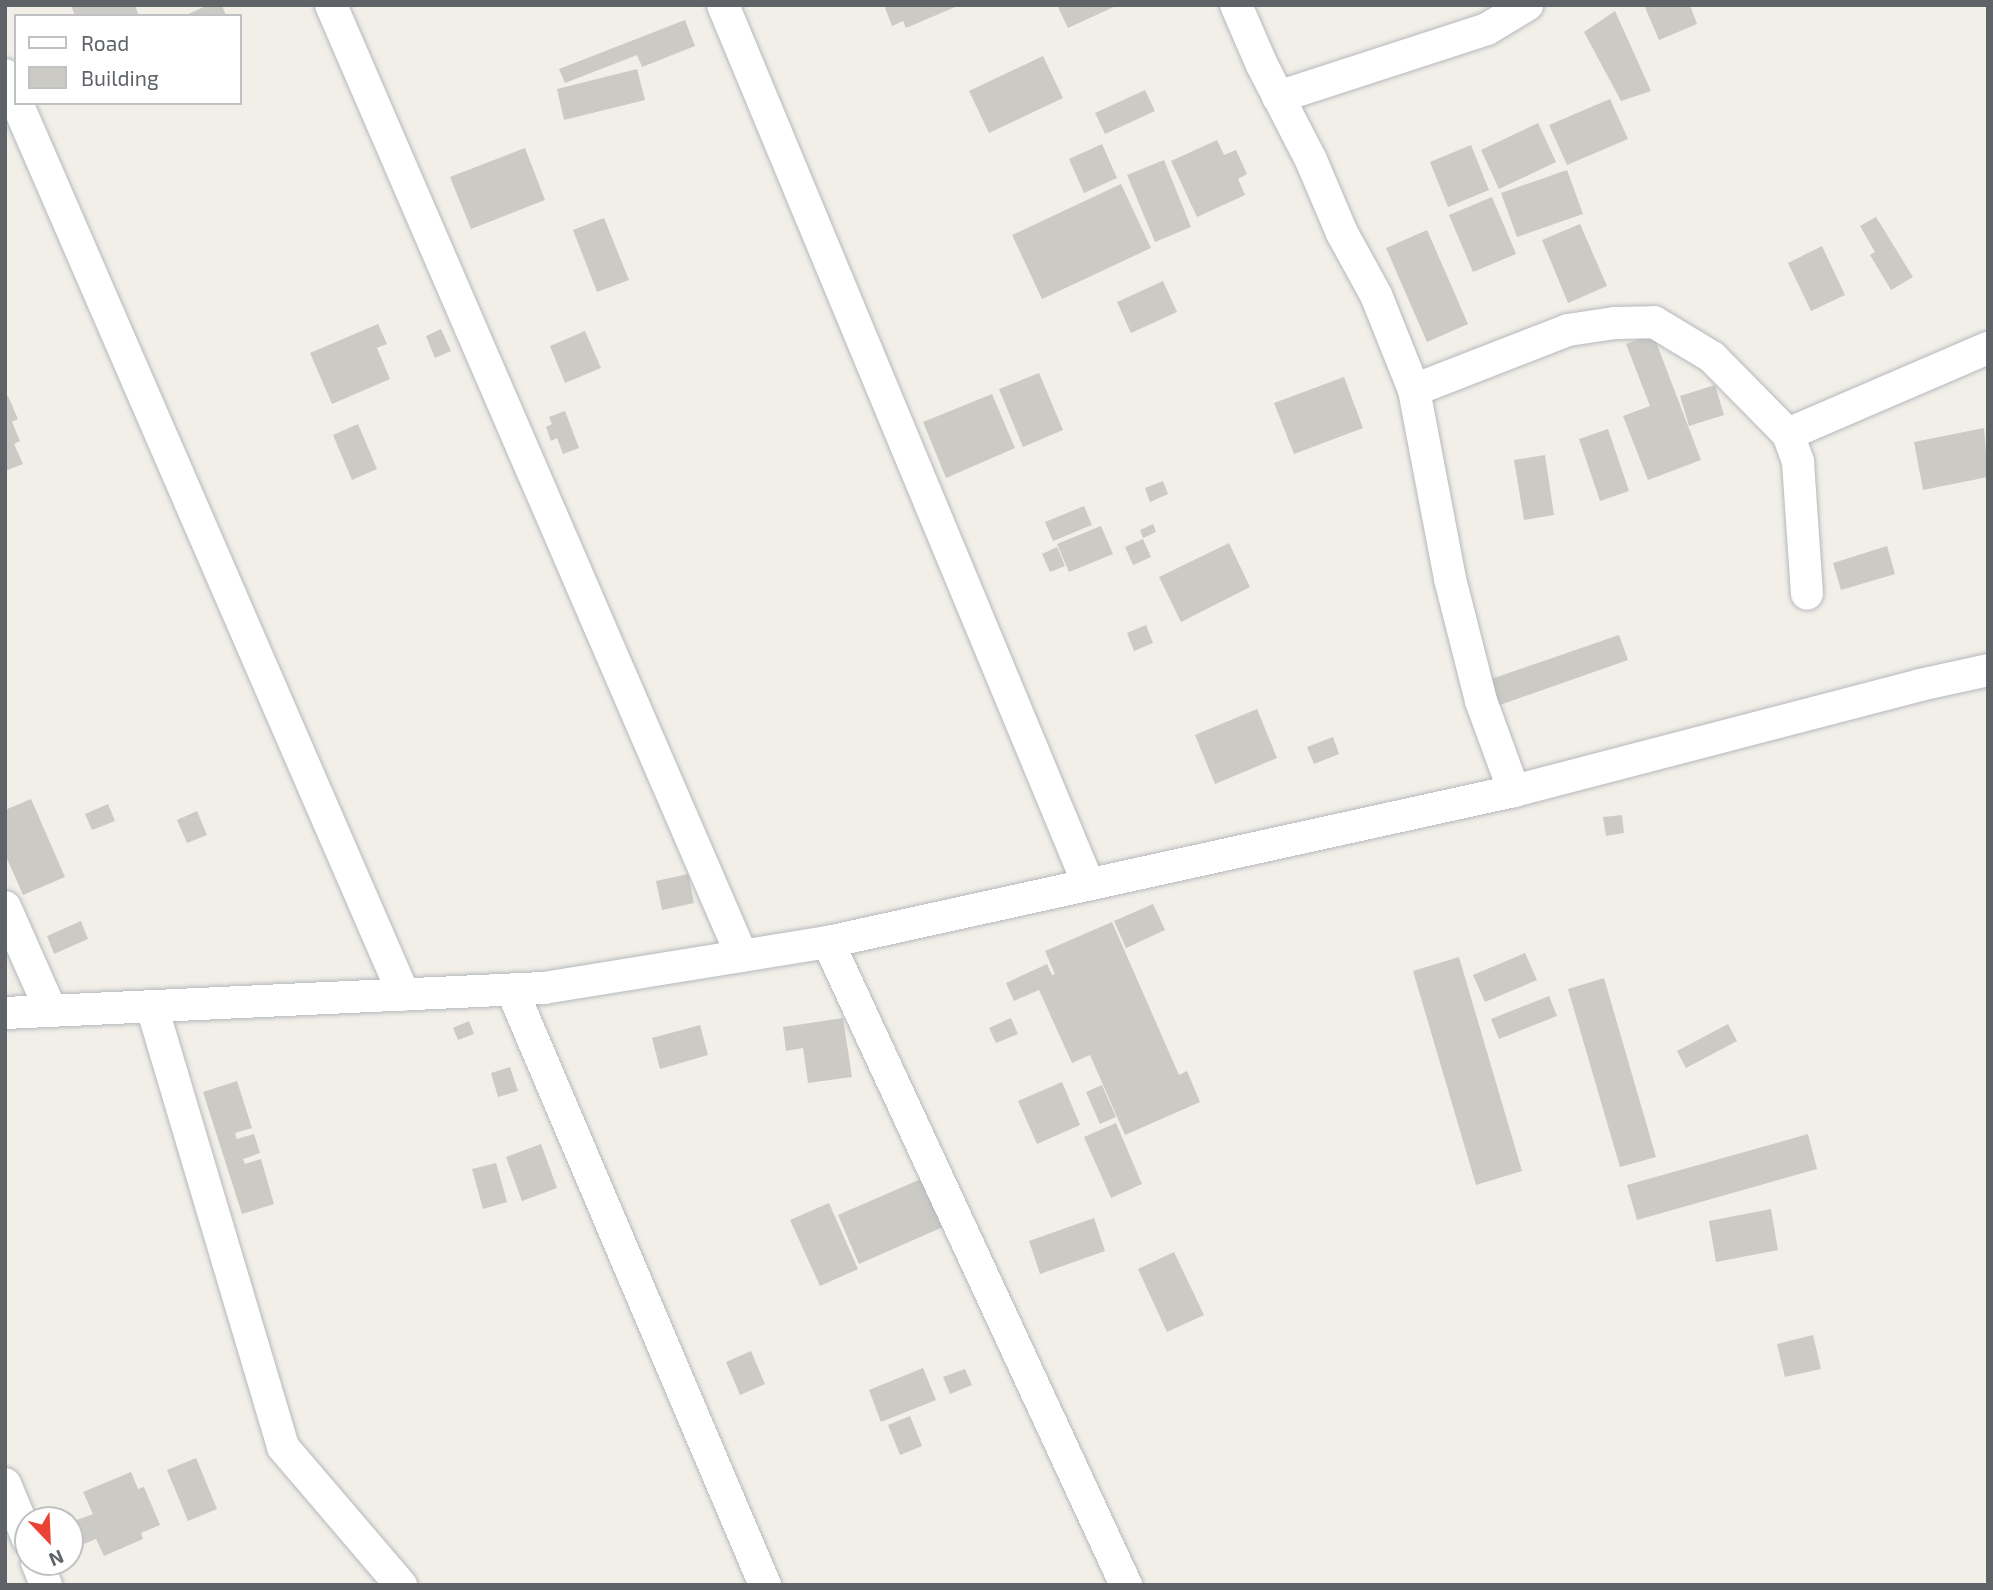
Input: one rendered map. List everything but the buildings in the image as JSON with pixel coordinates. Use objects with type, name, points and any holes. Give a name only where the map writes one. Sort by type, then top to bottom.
[{"type":"street","points":[[331,5],[742,956]]},
{"type":"street","points":[[723,5],[1088,883]]},
{"type":"street","points":[[1236,5],[1278,97],[1311,160],[1342,233],[1376,295],[1414,390],[1453,593],[1481,701],[1514,790]]},
{"type":"street","points":[[1278,97],[1487,29],[1528,5]]},
{"type":"street","points":[[5,75],[14,94]]},
{"type":"street","points":[[19,105],[404,995]]},
{"type":"street","points":[[1414,390],[1568,330],[1654,322],[1712,356],[1788,434],[1798,462],[1807,594]]},
{"type":"street","points":[[1788,434],[1988,348]]},
{"type":"street","points":[[5,1013],[544,988],[828,942],[1514,790],[1920,685],[1988,670]]},
{"type":"street","points":[[5,907],[51,1011]]},
{"type":"street","points":[[828,942],[1126,1585]]},
{"type":"street","points":[[512,990],[765,1585]]},
{"type":"street","points":[[152,1007],[283,1447],[401,1585]]},
{"type":"street","points":[[5,1484],[14,1506]]}]
